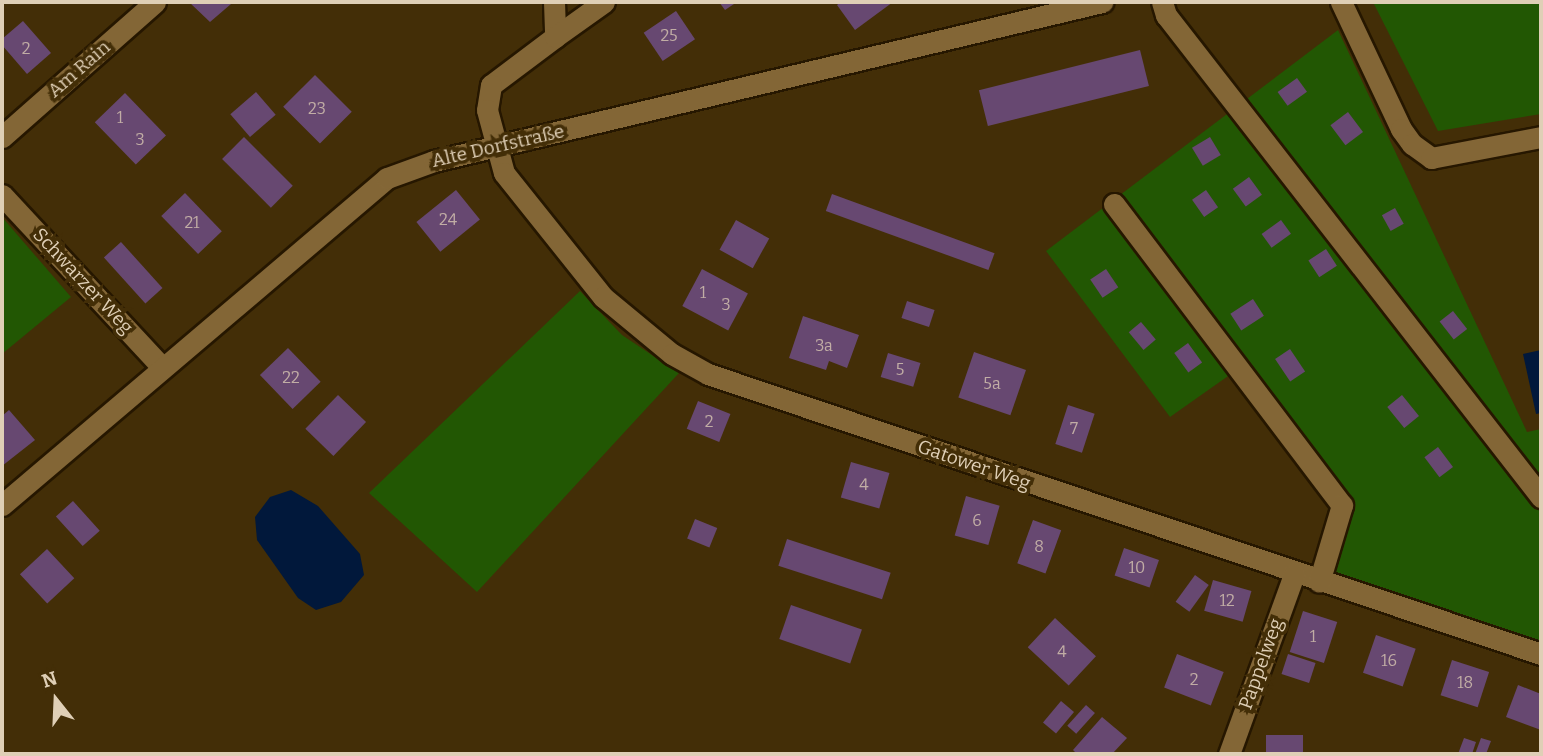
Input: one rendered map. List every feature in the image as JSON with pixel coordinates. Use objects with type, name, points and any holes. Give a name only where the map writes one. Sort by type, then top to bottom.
[{"type":"street","name":"Am Rain","points":[[2,137],[155,2]]},
{"type":"street","points":[[554,2],[555,37]]},
{"type":"street","name":"Gatower Weg","points":[[604,2],[491,85],[487,110],[504,173],[603,297],[672,354],[708,374],[1294,574],[1541,654]]},
{"type":"street","name":"Alte Dorfstraße","points":[[2,506],[387,178],[411,167],[1102,2]]},
{"type":"street","points":[[1162,2],[1166,15],[1541,496]]},
{"type":"street","points":[[1340,2],[1401,129],[1412,144],[1431,158],[1541,137]]},
{"type":"street","name":"Schwarzer Weg","points":[[2,195],[163,368]]},
{"type":"street","points":[[1114,204],[1342,505],[1319,582]]},
{"type":"street","name":"Pappelweg","points":[[1229,754],[1294,574]]},
{"type":"green space","points":[[1373,2],[1541,2],[1541,114],[1438,131]]},
{"type":"green space","points":[[1338,30],[1527,432],[1541,429],[1541,644],[1312,567],[1330,503],[1231,374],[1170,417],[1046,251]]},
{"type":"green space","points":[[2,217],[71,297],[2,354]]},
{"type":"green space","points":[[580,291],[622,335],[679,373],[477,592],[369,493]]},
{"type":"water","points":[[1541,350],[1541,413],[1536,414],[1523,354]]},
{"type":"water","points":[[291,490],[318,506],[360,554],[364,575],[341,602],[316,610],[298,598],[257,540],[255,517],[270,497]]},
{"type":"building","points":[[189,2],[229,2],[231,4],[210,22]]},
{"type":"building","points":[[719,2],[737,2],[725,10]]},
{"type":"building","points":[[841,2],[893,2],[855,30],[837,5]]},
{"type":"building","points":[[676,11],[695,39],[663,61],[644,33]]},
{"type":"building","points":[[23,21],[51,53],[27,74],[2,45],[2,39]]},
{"type":"building","points":[[1140,50],[1149,86],[988,126],[979,90]]},
{"type":"building","points":[[315,75],[352,112],[320,144],[283,107]]},
{"type":"building","points":[[1297,78],[1307,92],[1288,106],[1278,92]]},
{"type":"building","points":[[256,92],[276,115],[250,137],[230,114]]},
{"type":"building","points":[[125,93],[166,135],[136,165],[95,122]]},
{"type":"building","points":[[1348,112],[1363,132],[1345,145],[1330,125]]},
{"type":"building","points":[[244,137],[293,186],[271,208],[222,159]]},
{"type":"building","points":[[1210,137],[1221,155],[1203,166],[1192,148]]},
{"type":"building","points":[[1249,177],[1262,195],[1246,207],[1233,189]]},
{"type":"building","points":[[456,190],[480,220],[440,252],[416,222]]},
{"type":"building","points":[[1206,190],[1218,207],[1204,217],[1192,200]]},
{"type":"building","points":[[185,193],[222,231],[198,254],[161,216]]},
{"type":"building","points":[[832,194],[995,253],[988,270],[826,211]]},
{"type":"building","points":[[1395,208],[1404,224],[1391,231],[1382,215]]},
{"type":"building","points":[[736,220],[769,238],[753,268],[720,250]]},
{"type":"building","points":[[1281,220],[1291,234],[1272,248],[1262,234]]},
{"type":"building","points":[[121,242],[162,288],[145,303],[104,257]]},
{"type":"building","points":[[1326,249],[1337,266],[1319,277],[1308,260]]},
{"type":"building","points":[[702,269],[748,293],[728,330],[682,306]]},
{"type":"building","points":[[1106,269],[1118,287],[1103,298],[1090,280]]},
{"type":"building","points":[[1253,299],[1264,316],[1241,330],[1230,314]]},
{"type":"building","points":[[907,301],[935,310],[929,327],[901,318]]},
{"type":"building","points":[[1453,311],[1467,329],[1454,340],[1440,321]]},
{"type":"building","points":[[803,316],[859,335],[847,368],[829,361],[826,370],[789,358]]},
{"type":"building","points":[[1141,322],[1156,340],[1144,350],[1129,332]]},
{"type":"building","points":[[1188,343],[1202,362],[1188,372],[1174,353]]},
{"type":"building","points":[[288,348],[321,382],[293,409],[260,375]]},
{"type":"building","points":[[1290,349],[1305,371],[1290,381],[1275,359]]},
{"type":"building","points":[[974,352],[1026,370],[1010,415],[958,397]]},
{"type":"building","points":[[888,353],[921,363],[913,387],[881,377]]},
{"type":"building","points":[[338,395],[366,422],[333,456],[305,429]]},
{"type":"building","points":[[1402,395],[1419,416],[1404,428],[1387,407]]},
{"type":"building","points":[[698,401],[730,414],[719,442],[687,429]]},
{"type":"building","points":[[1068,405],[1095,414],[1082,453],[1055,444]]},
{"type":"building","points":[[9,410],[35,440],[2,466],[2,416]]},
{"type":"building","points":[[1438,447],[1453,467],[1439,477],[1424,457]]},
{"type":"building","points":[[851,462],[889,473],[879,509],[841,498]]},
{"type":"building","points":[[966,496],[1000,506],[988,545],[955,535]]},
{"type":"building","points":[[73,501],[100,531],[83,546],[56,516]]},
{"type":"building","points":[[695,519],[717,528],[709,547],[687,538]]},
{"type":"building","points":[[1033,520],[1061,530],[1045,573],[1017,563]]},
{"type":"building","points":[[787,539],[891,573],[882,599],[778,566]]},
{"type":"building","points":[[1124,548],[1159,560],[1150,587],[1115,575]]},
{"type":"building","points":[[47,549],[74,578],[47,603],[20,574]]},
{"type":"building","points":[[1195,575],[1209,585],[1189,612],[1176,602]]},
{"type":"building","points":[[1213,580],[1251,591],[1243,622],[1204,611]]},
{"type":"building","points":[[791,605],[862,629],[850,663],[779,639]]},
{"type":"building","points":[[1303,611],[1337,622],[1324,663],[1290,652]]},
{"type":"building","points":[[1055,618],[1096,656],[1069,685],[1028,647]]},
{"type":"building","points":[[1376,635],[1416,649],[1403,686],[1363,673]]},
{"type":"building","points":[[1177,654],[1224,672],[1211,706],[1164,688]]},
{"type":"building","points":[[1288,654],[1316,663],[1309,683],[1282,674]]},
{"type":"building","points":[[1452,660],[1489,672],[1478,707],[1441,695]]},
{"type":"building","points":[[1518,685],[1541,694],[1541,730],[1506,717]]},
{"type":"building","points":[[1061,701],[1074,712],[1056,733],[1043,722]]},
{"type":"building","points":[[1086,705],[1095,713],[1076,734],[1067,726]]},
{"type":"building","points":[[1102,717],[1127,738],[1112,754],[1077,754],[1073,750]]},
{"type":"building","points":[[1266,735],[1303,735],[1303,754],[1266,754]]},
{"type":"building","points":[[1464,738],[1476,742],[1472,754],[1458,754]]},
{"type":"building","points":[[1481,738],[1491,741],[1486,754],[1475,754]]}]
